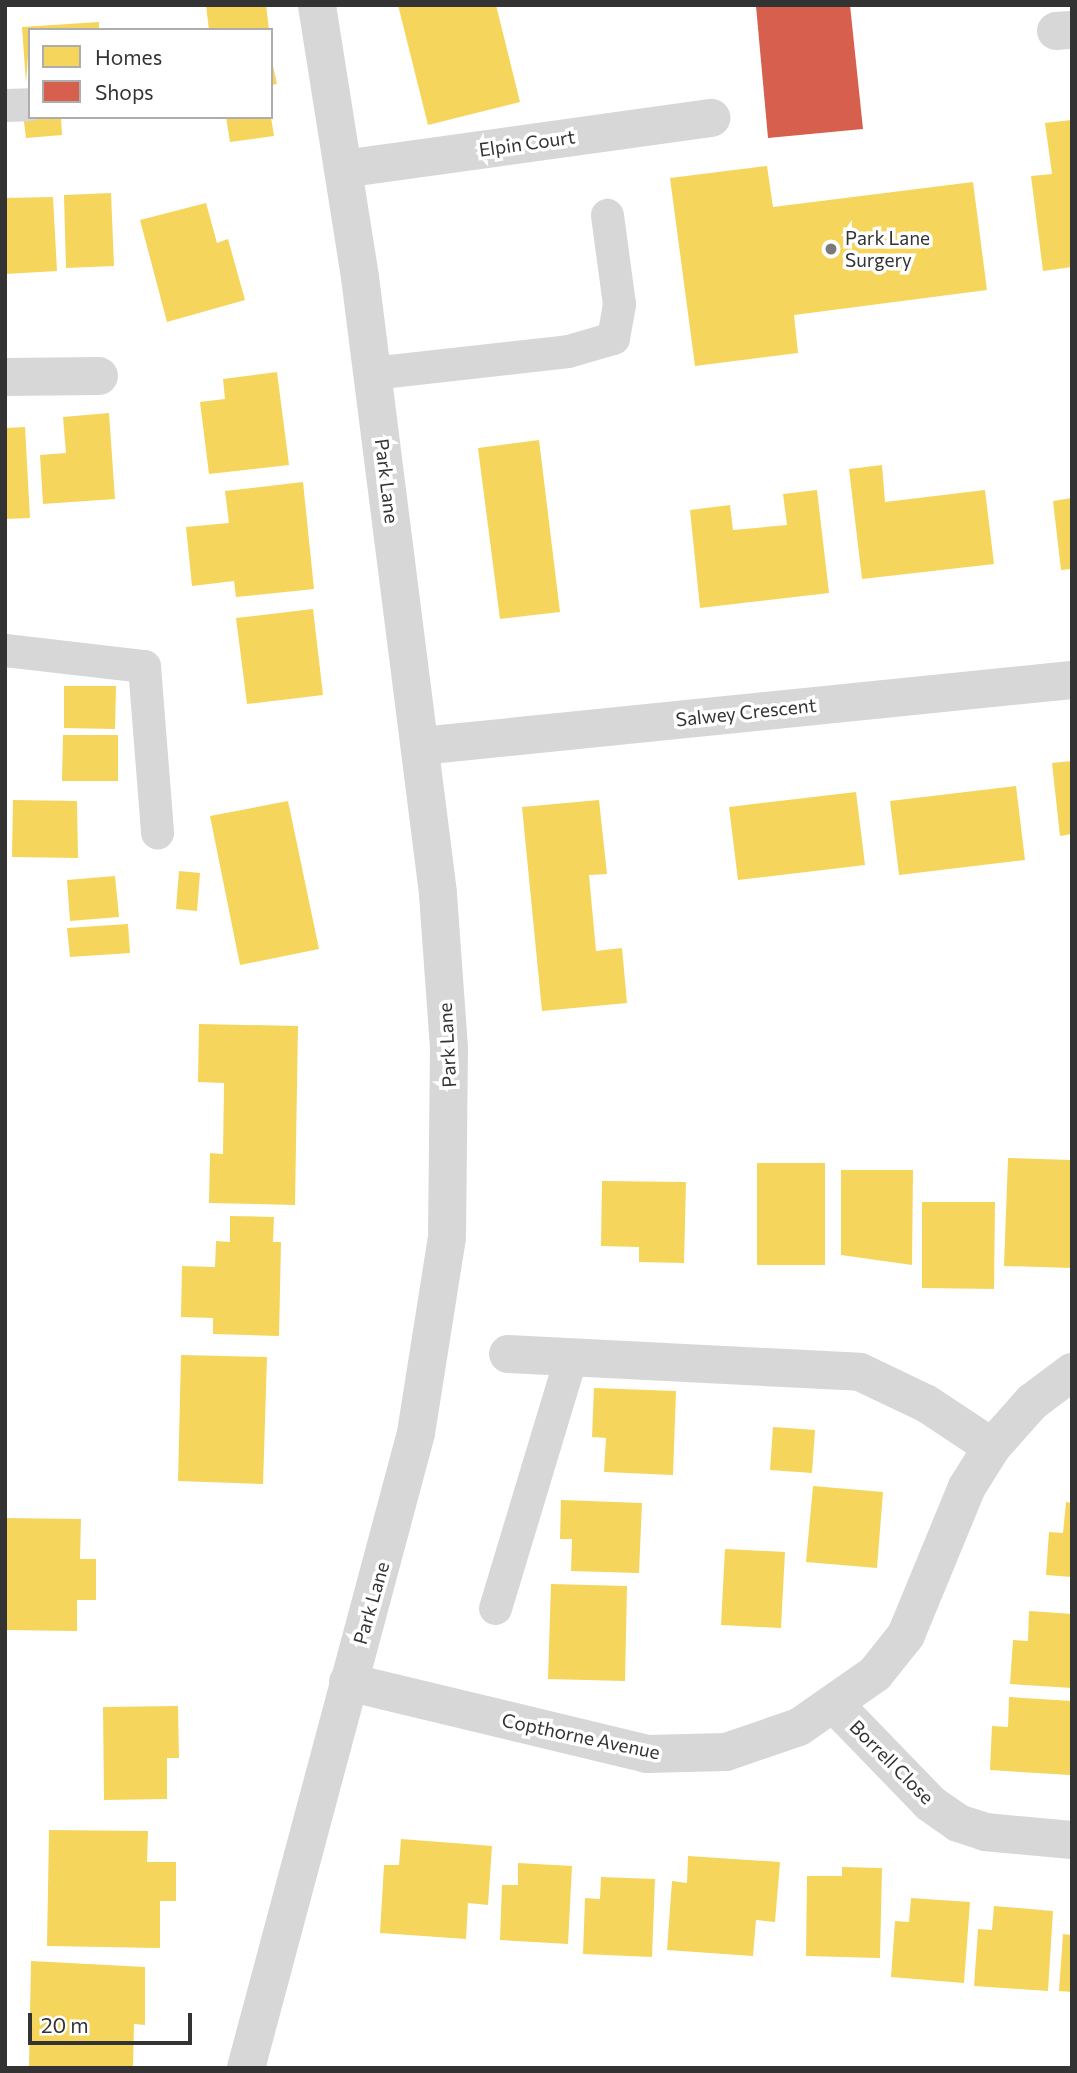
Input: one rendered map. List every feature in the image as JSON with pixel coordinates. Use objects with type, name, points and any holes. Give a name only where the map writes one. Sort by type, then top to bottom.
[{"type":"street","name":"Park Lane","points":[[246,2068],[416,1433],[447,1237],[449,1048],[421,746],[372,373],[317,5]]},
{"type":"street","name":"Elpin Court","points":[[343,169],[711,118]]},
{"type":"street","points":[[5,377],[99,376]]},
{"type":"street","name":"Salwey Crescent","points":[[421,746],[1072,680]]},
{"type":"street","points":[[508,1354],[860,1372],[927,1404],[992,1447]]},
{"type":"street","name":"Copthorne Avenue","points":[[348,1682],[598,1743],[689,1757],[759,1743],[836,1706],[874,1675],[906,1635],[967,1488],[992,1447],[1032,1402],[1072,1372]]},
{"type":"street","name":"Borrell Close","points":[[836,1706],[931,1804],[958,1823],[985,1832],[1072,1840]]},
{"type":"lane","points":[[372,373],[568,351],[613,338],[619,304],[607,215]]},
{"type":"lane","points":[[5,650],[144,666],[157,832]]},
{"type":"lane","points":[[495,1608],[570,1359]]},
{"type":"building: Homes","points":[[206,5],[266,5],[269,28],[209,28]]},
{"type":"building: Homes","points":[[398,5],[496,5],[520,102],[428,125]]},
{"type":"building: Homes","points":[[99,22],[99,28],[28,28],[26,83],[22,27]]},
{"type":"building: Homes","points":[[273,66],[277,84],[273,85]]},
{"type":"building: Homes","points":[[23,114],[28,114],[28,119],[61,119],[62,135],[26,138]]},
{"type":"building: Homes","points":[[226,119],[271,119],[274,136],[230,142]]},
{"type":"building: Homes","points":[[1072,120],[1072,267],[1043,271],[1031,176],[1052,174],[1045,123]]},
{"type":"building: Homes","name":"Park Lane Surgery","points":[[767,166],[773,207],[973,182],[987,290],[794,315],[798,353],[695,366],[670,178]]},
{"type":"building: Homes","points":[[111,193],[114,266],[66,268],[64,195]]},
{"type":"building: Homes","points":[[53,197],[57,271],[5,274],[5,198]]},
{"type":"building: Homes","points":[[206,203],[217,243],[228,239],[245,300],[167,322],[140,220]]},
{"type":"building: Homes","points":[[277,372],[289,465],[209,474],[200,402],[225,399],[223,379]]},
{"type":"building: Homes","points":[[109,413],[115,499],[43,504],[40,455],[66,453],[63,417]]},
{"type":"building: Homes","points":[[25,427],[30,518],[5,519],[5,428]]},
{"type":"building: Homes","points":[[539,440],[560,612],[500,619],[478,448]]},
{"type":"building: Homes","points":[[882,465],[885,502],[985,490],[994,564],[862,579],[849,469]]},
{"type":"building: Homes","points":[[303,482],[314,589],[236,597],[234,581],[192,586],[186,527],[229,523],[225,491]]},
{"type":"building: Homes","points":[[817,490],[829,593],[700,608],[690,510],[730,505],[733,530],[787,525],[783,494]]},
{"type":"building: Homes","points":[[1072,498],[1072,569],[1061,570],[1053,501]]},
{"type":"building: Homes","points":[[313,609],[323,695],[247,704],[236,618]]},
{"type":"building: Homes","points":[[64,686],[116,686],[115,729],[64,728]]},
{"type":"building: Homes","points":[[63,735],[118,735],[118,781],[62,781]]},
{"type":"building: Homes","points":[[1072,761],[1072,834],[1060,836],[1052,763]]},
{"type":"building: Homes","points":[[1016,786],[1025,860],[899,875],[890,801]]},
{"type":"building: Homes","points":[[856,792],[865,865],[738,880],[729,807]]},
{"type":"building: Homes","points":[[13,800],[77,801],[78,858],[12,857]]},
{"type":"building: Homes","points":[[599,800],[607,874],[589,875],[596,951],[622,948],[627,1003],[542,1011],[522,807]]},
{"type":"building: Homes","points":[[288,801],[319,949],[240,965],[210,816]]},
{"type":"building: Homes","points":[[179,871],[200,873],[197,911],[176,909]]},
{"type":"building: Homes","points":[[115,876],[119,917],[70,921],[67,880]]},
{"type":"building: Homes","points":[[128,924],[130,953],[70,957],[67,928]]},
{"type":"building: Homes","points":[[199,1024],[298,1026],[295,1205],[209,1203],[210,1153],[223,1154],[224,1083],[198,1082]]},
{"type":"building: Homes","points":[[1008,1158],[1072,1160],[1072,1268],[1004,1266]]},
{"type":"building: Homes","points":[[757,1163],[825,1163],[825,1265],[757,1265]]},
{"type":"building: Homes","points":[[841,1170],[913,1170],[912,1265],[841,1255]]},
{"type":"building: Homes","points":[[602,1181],[686,1182],[684,1263],[639,1262],[639,1247],[601,1246]]},
{"type":"building: Homes","points":[[922,1202],[995,1202],[994,1289],[922,1288]]},
{"type":"building: Homes","points":[[230,1216],[274,1217],[273,1242],[281,1242],[279,1336],[213,1334],[213,1318],[181,1317],[182,1266],[215,1267],[216,1241],[230,1242]]},
{"type":"building: Homes","points":[[181,1355],[267,1357],[263,1484],[178,1481]]},
{"type":"building: Homes","points":[[594,1388],[676,1391],[673,1475],[604,1472],[606,1438],[592,1437]]},
{"type":"building: Homes","points":[[773,1427],[815,1430],[812,1473],[770,1470]]},
{"type":"building: Homes","points":[[813,1486],[883,1492],[877,1568],[806,1562]]},
{"type":"building: Homes","points":[[561,1500],[642,1503],[639,1573],[571,1571],[572,1539],[560,1539]]},
{"type":"building: Homes","points":[[1066,1502],[1072,1503],[1072,1577],[1046,1575],[1049,1532],[1063,1533]]},
{"type":"building: Homes","points":[[5,1518],[81,1519],[80,1559],[96,1559],[96,1600],[77,1600],[77,1631],[5,1630]]},
{"type":"building: Homes","points":[[725,1549],[785,1552],[781,1628],[721,1625]]},
{"type":"building: Homes","points":[[551,1584],[627,1586],[625,1681],[548,1679]]},
{"type":"building: Homes","points":[[1029,1611],[1072,1614],[1072,1688],[1010,1684],[1013,1640],[1028,1641]]},
{"type":"building: Homes","points":[[1009,1697],[1072,1701],[1070,1775],[990,1770],[992,1726],[1008,1727]]},
{"type":"building: Homes","points":[[178,1706],[179,1758],[167,1758],[167,1799],[104,1800],[103,1707]]},
{"type":"building: Homes","points":[[49,1830],[148,1831],[147,1862],[176,1862],[176,1901],[160,1901],[160,1948],[47,1946]]},
{"type":"building: Homes","points":[[401,1839],[492,1846],[488,1905],[468,1903],[466,1939],[380,1933],[384,1865],[399,1865]]},
{"type":"building: Homes","points":[[688,1856],[780,1862],[775,1922],[756,1920],[753,1956],[667,1950],[672,1881],[687,1883]]},
{"type":"building: Homes","points":[[518,1863],[572,1866],[568,1944],[500,1940],[502,1885],[518,1885]]},
{"type":"building: Homes","points":[[842,1867],[882,1868],[880,1958],[806,1956],[807,1876],[842,1876]]},
{"type":"building: Homes","points":[[601,1877],[655,1879],[652,1957],[583,1954],[585,1898],[600,1899]]},
{"type":"building: Homes","points":[[911,1898],[970,1902],[964,1983],[891,1977],[895,1921],[909,1922]]},
{"type":"building: Homes","points":[[994,1906],[1053,1911],[1048,1991],[974,1986],[978,1929],[992,1930]]},
{"type":"building: Homes","points":[[1063,1934],[1072,1935],[1072,1992],[1059,1991]]},
{"type":"building: Homes","points":[[31,1961],[145,1967],[145,2025],[134,2024],[133,2068],[29,2068]]},
{"type":"building: Shops","points":[[850,5],[863,129],[768,138],[756,6]]},
{"type":"place","name":"Park Lane Surgery","points":[[831,249]]}]
